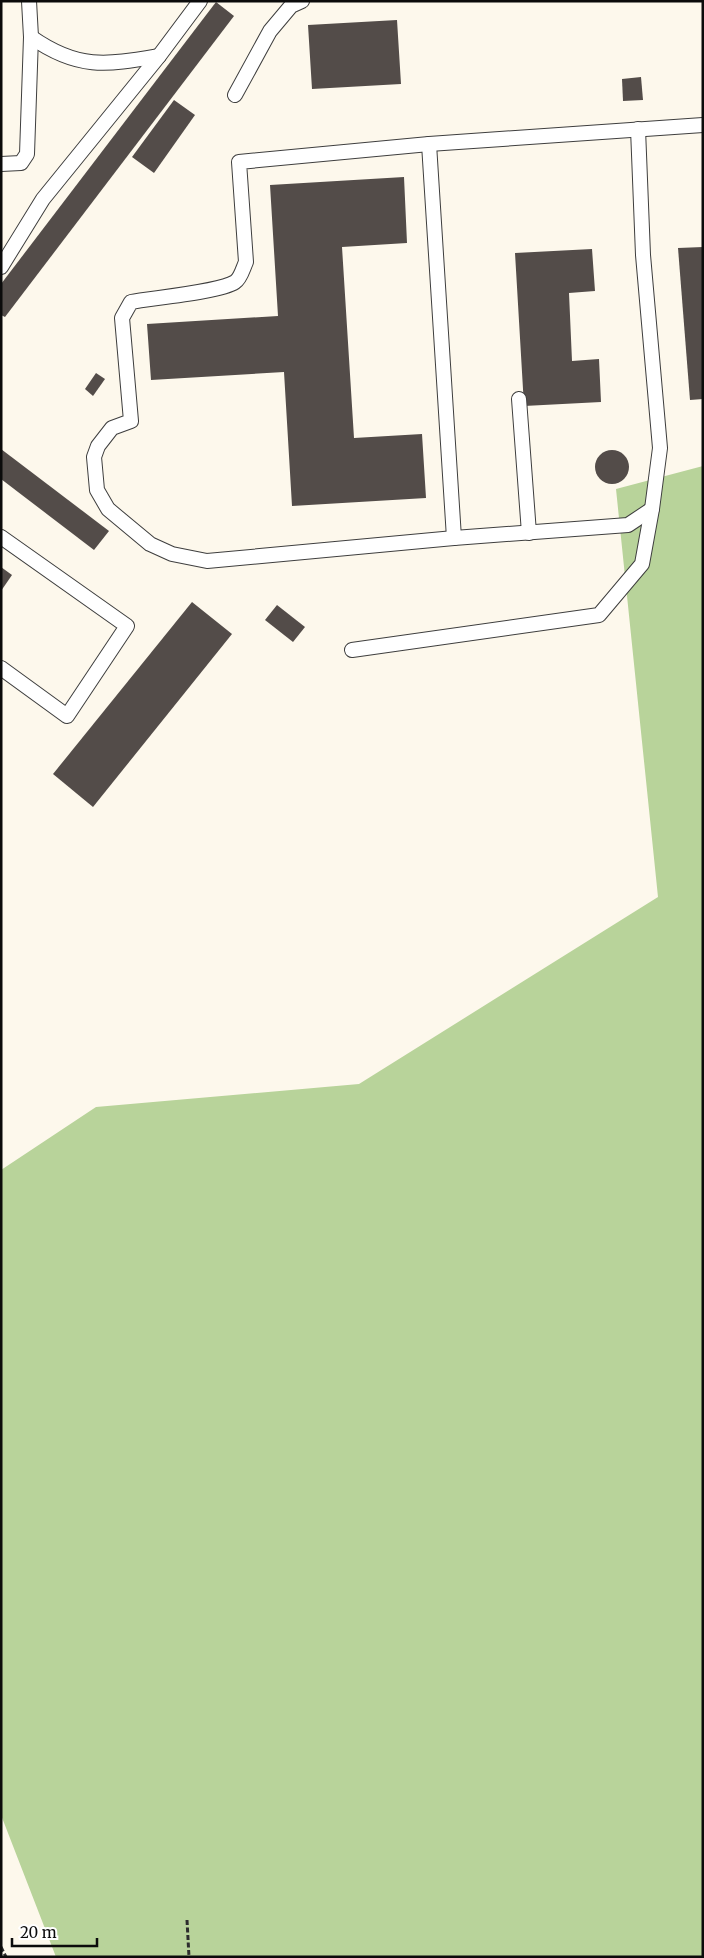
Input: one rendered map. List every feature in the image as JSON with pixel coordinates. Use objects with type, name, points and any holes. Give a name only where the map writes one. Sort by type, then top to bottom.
[{"type":"lane","points":[[1,164],[21,162],[27,154],[31,37],[29,1]]},
{"type":"lane","points":[[1,267],[43,199],[159,56],[200,1]]},
{"type":"lane","points":[[235,96],[270,31],[291,6],[302,1]]},
{"type":"lane","points":[[31,37],[51,51],[81,62],[114,64],[159,56]]},
{"type":"lane","points":[[652,509],[628,525],[454,538],[207,561],[172,554],[150,544],[108,509],[97,490],[94,457],[98,446],[112,428],[131,421],[122,318],[131,302],[219,288],[235,282],[240,276],[246,262],[239,162],[429,144],[703,125]]},
{"type":"lane","points":[[352,650],[599,615],[642,564],[660,448],[643,255],[638,129]]},
{"type":"lane","points":[[429,144],[454,538]]},
{"type":"lane","points":[[519,399],[529,533]]},
{"type":"lane","points":[[1,537],[127,626],[67,716],[1,668]]},
{"type":"path","points":[[187,1920],[189,1957]]},
{"type":"path","points":[[1,1947],[6,1957]]},
{"type":"green space","points":[[703,466],[703,1957],[56,1957],[1,1815],[1,1170],[96,1107],[359,1084],[658,897],[616,489]]},
{"type":"building","points":[[216,2],[234,16],[5,317],[1,315],[1,284]]},
{"type":"building","points":[[397,20],[401,84],[312,89],[308,25]]},
{"type":"building","points":[[641,77],[643,100],[623,101],[622,79]]},
{"type":"building","points":[[174,100],[195,115],[154,173],[132,157]]},
{"type":"building","points":[[404,177],[407,243],[342,247],[354,438],[422,434],[426,498],[292,506],[284,372],[151,380],[147,324],[278,316],[270,185]]},
{"type":"building","points":[[703,247],[703,399],[690,400],[678,248]]},
{"type":"building","points":[[592,249],[595,291],[569,293],[572,361],[599,359],[601,402],[524,406],[515,253]]},
{"type":"building","points":[[96,373],[105,379],[93,396],[85,389]]},
{"type":"building","points":[[1,449],[109,531],[94,550],[1,479]]},
{"type":"building","points":[[612,450],[624,455],[629,467],[624,479],[612,484],[600,479],[595,467],[600,455]]},
{"type":"building","points":[[1,567],[12,575],[1,591]]},
{"type":"building","points":[[192,602],[232,634],[93,807],[53,774]]},
{"type":"building","points":[[277,605],[305,627],[293,642],[265,620]]}]
